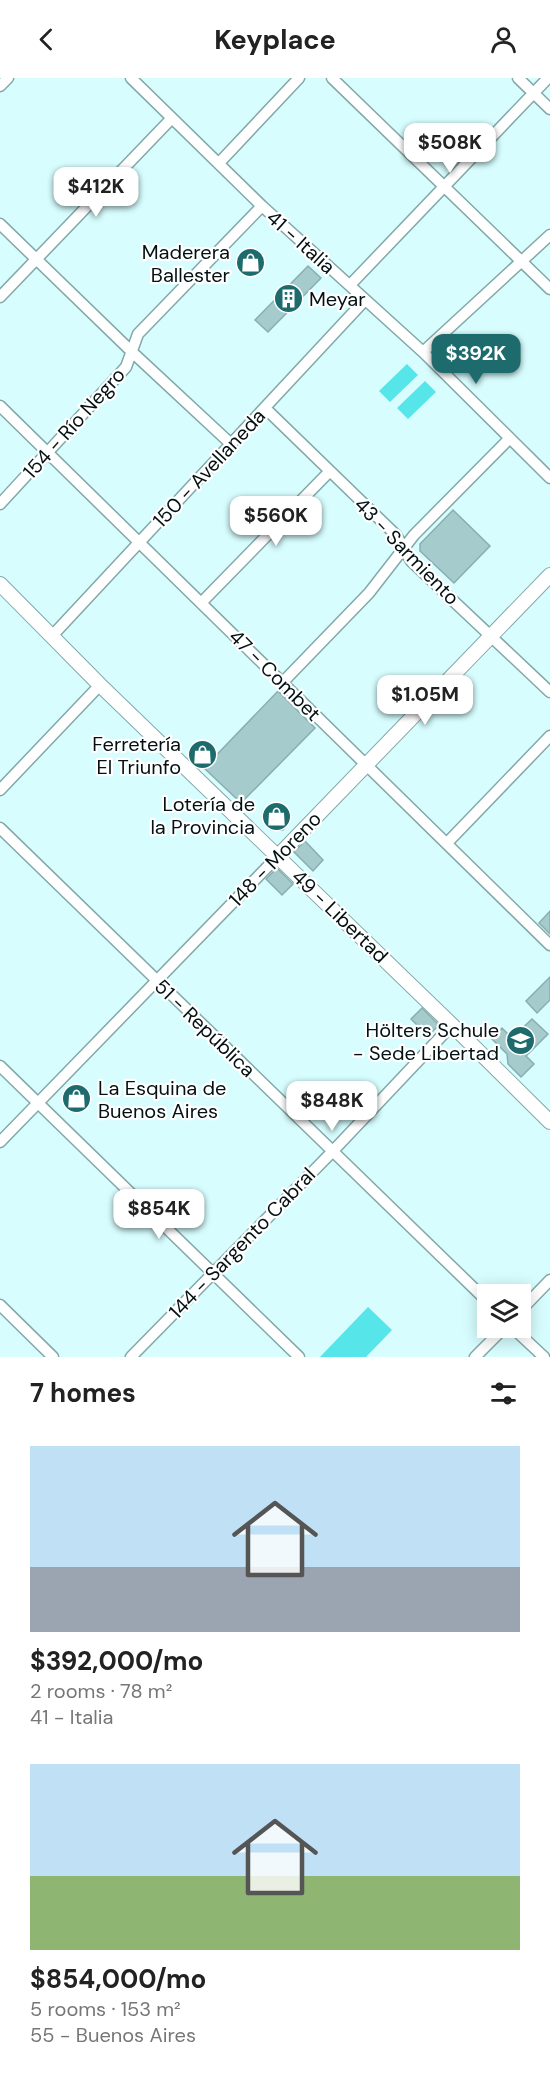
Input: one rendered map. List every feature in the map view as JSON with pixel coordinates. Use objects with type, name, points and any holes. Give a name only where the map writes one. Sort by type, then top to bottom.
[{"type":"street","points":[[0,86],[8,78]]},
{"type":"street","name":"41 - Italia","points":[[131,78],[261,206],[423,352],[550,478]]},
{"type":"street","points":[[219,163],[299,78]]},
{"type":"street","points":[[332,78],[550,289]]},
{"type":"street","points":[[518,78],[550,109]]},
{"type":"street","points":[[350,285],[548,78]]},
{"type":"street","points":[[0,297],[172,118]]},
{"type":"street","name":"154 - Río Negro","points":[[0,504],[126,367],[138,334],[261,206]]},
{"type":"street","points":[[0,224],[231,444]]},
{"type":"street","points":[[423,352],[550,235]]},
{"type":"street","name":"150 - Avellaneda","points":[[52,636],[365,300]]},
{"type":"street","name":"47 - Combet","points":[[0,406],[550,945]]},
{"type":"street","name":"43 - Sarmiento","points":[[265,408],[396,535],[411,561],[550,692]]},
{"type":"street","points":[[282,683],[369,593],[404,548],[509,439]]},
{"type":"street","points":[[202,602],[329,472]]},
{"type":"street","name":"148 - Moreno","points":[[0,1142],[550,575]]},
{"type":"street","name":"49 - Libertad","points":[[0,584],[550,1122]]},
{"type":"street","points":[[0,790],[100,684]]},
{"type":"street","points":[[447,843],[550,736]]},
{"type":"street","name":"51 - República","points":[[0,828],[477,1291]]},
{"type":"street","name":"144 - Sargento Cabral","points":[[131,1357],[332,1152],[452,1025]]},
{"type":"street","points":[[0,1066],[299,1357]]},
{"type":"street","points":[[531,1300],[550,1280]]},
{"type":"street","points":[[0,1305],[53,1357]]},
{"type":"street","points":[[475,1357],[494,1338]]},
{"type":"street","points":[[524,1338],[544,1357]]},
{"type":"shaded area","points":[[407,364],[418,375],[390,402],[379,391]]},
{"type":"shaded area","points":[[425,381],[436,392],[408,419],[397,408]]},
{"type":"shaded area","points":[[368,1307],[392,1330],[366,1357],[320,1357]]},
{"type":"building","name":"Meyar","points":[[308,266],[321,278],[268,332],[255,320]]},
{"type":"building","points":[[453,510],[490,546],[454,583],[420,551],[420,544]]},
{"type":"building","points":[[278,691],[315,728],[241,803],[204,768]]},
{"type":"building","name":"Lotería de la Provincia","points":[[276,811],[289,823],[283,830],[276,830],[267,821]]},
{"type":"building","points":[[305,841],[323,860],[313,871],[294,852]]},
{"type":"building","points":[[277,868],[293,884],[282,895],[266,879]]},
{"type":"building","points":[[550,911],[550,934],[539,923]]},
{"type":"building","points":[[550,977],[550,1000],[537,1013],[526,1001]]},
{"type":"building","points":[[422,1008],[437,1023],[437,1027],[428,1036],[411,1019]]},
{"type":"building","points":[[532,1019],[548,1034],[526,1056],[534,1064],[521,1077],[508,1064],[507,1054],[492,1039],[502,1028],[512,1038]]},
{"type":"place","name":"Maderera Ballester","points":[[251,263]]},
{"type":"place","name":"Meyar","points":[[288,299]]},
{"type":"place","name":"Ferretería El Triunfo","points":[[202,755]]},
{"type":"place","name":"Lotería de la Provincia","points":[[276,816]]},
{"type":"place","name":"Hölters Schule - Sede Libertad","points":[[520,1041]]},
{"type":"place","name":"La Esquina de Buenos Aires","points":[[77,1099]]}]
